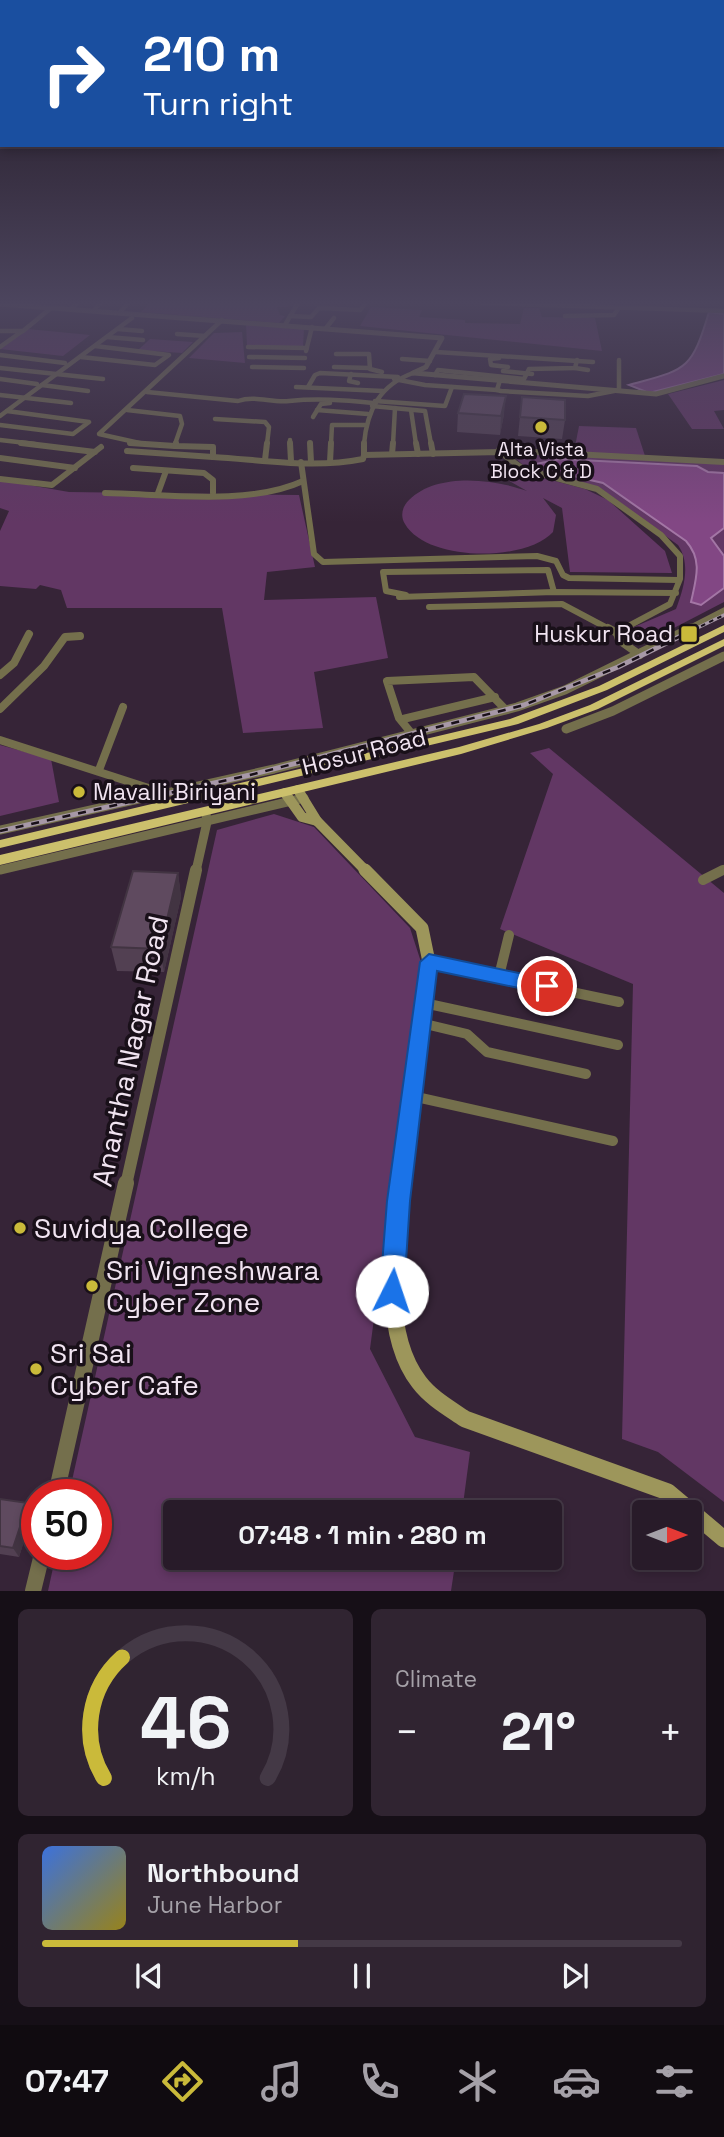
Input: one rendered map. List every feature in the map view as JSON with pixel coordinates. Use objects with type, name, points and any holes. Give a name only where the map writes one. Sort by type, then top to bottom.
[{"type":"highway","name":"Hosur Road","points":[[0,844],[503,725],[603,688],[724,628]]},
{"type":"highway","name":"Hosur Road","points":[[0,860],[86,846],[294,796],[560,726],[724,642]]},
{"type":"main road","points":[[294,796],[422,928],[429,962],[399,1201],[392,1291],[400,1340],[418,1381],[439,1402],[465,1419],[668,1492],[724,1539]]},
{"type":"street","points":[[40,385],[50,375]]},
{"type":"street","points":[[0,416],[2,410],[56,375]]},
{"type":"street","points":[[69,375],[103,379]]},
{"type":"street","points":[[164,375],[99,434],[135,444],[214,447],[214,457]]},
{"type":"street","points":[[308,387],[315,375]]},
{"type":"street","points":[[351,375],[349,381],[358,383]]},
{"type":"street","points":[[365,375],[505,393],[580,396],[619,390]]},
{"type":"street","points":[[127,451],[301,462],[354,462],[363,459],[365,425],[373,404],[396,378],[404,375]]},
{"type":"street","points":[[438,375],[656,394],[724,376]]},
{"type":"street","points":[[488,375],[524,379],[526,375]]},
{"type":"street","points":[[619,375],[619,390]]},
{"type":"street","points":[[0,379],[88,391]]},
{"type":"street","points":[[497,390],[499,380]]},
{"type":"street","points":[[437,394],[440,386]]},
{"type":"street","points":[[296,387],[383,391]]},
{"type":"street","points":[[313,417],[325,403],[442,406],[448,404],[452,387]]},
{"type":"street","points":[[147,392],[238,401],[247,398],[289,401],[303,397],[411,410],[427,414],[433,454]]},
{"type":"street","points":[[0,395],[71,403]]},
{"type":"street","points":[[392,454],[395,408]]},
{"type":"street","points":[[0,425],[73,434],[89,422],[2,410]]},
{"type":"street","points":[[127,410],[180,416],[183,424],[175,446]]},
{"type":"street","points":[[317,410],[368,414]]},
{"type":"street","points":[[411,410],[418,454]]},
{"type":"street","points":[[215,419],[247,419],[268,424],[265,460]]},
{"type":"street","points":[[330,463],[331,425],[365,425]]},
{"type":"street","points":[[0,439],[95,452]]},
{"type":"street","points":[[290,440],[291,461]]},
{"type":"street","points":[[310,442],[311,462]]},
{"type":"street","points":[[0,479],[52,485],[101,447]]},
{"type":"street","points":[[364,454],[433,454],[492,450],[724,462]]},
{"type":"street","points":[[492,450],[500,452],[523,469],[587,485],[607,495],[675,549],[680,556],[676,593],[660,612],[623,627],[617,633]]},
{"type":"street","points":[[0,458],[75,468]]},
{"type":"street","points":[[301,462],[314,554],[323,562],[537,556],[556,561],[563,575],[569,578],[678,580]]},
{"type":"street","points":[[132,468],[209,475],[214,483],[213,493]]},
{"type":"street","points":[[158,493],[166,471]]},
{"type":"street","points":[[105,493],[213,493],[279,489],[294,487],[303,481]]},
{"type":"street","points":[[410,596],[398,591],[386,591],[383,572],[548,570],[554,592]]},
{"type":"street","points":[[399,597],[554,592],[676,593]]},
{"type":"street","points":[[429,607],[562,604],[617,633],[619,640],[640,655]]},
{"type":"street","points":[[0,830],[506,710],[565,690],[724,611]]},
{"type":"street","points":[[0,675],[14,663],[29,634]]},
{"type":"street","points":[[0,709],[44,666],[65,637],[80,636]]},
{"type":"street","points":[[560,726],[613,711],[724,656]]},
{"type":"street","points":[[495,697],[398,718],[387,681],[468,675],[479,679],[495,697],[506,710]]},
{"type":"street","points":[[99,770],[124,707]]},
{"type":"street","points":[[406,718],[416,733]]},
{"type":"street","points":[[0,740],[164,793]]},
{"type":"street","name":"Anantha Nagar Road","points":[[59,1479],[207,817]]},
{"type":"street","points":[[0,870],[86,846]]},
{"type":"street","points":[[703,880],[724,869]]},
{"type":"street","points":[[499,976],[509,935]]},
{"type":"street","points":[[429,962],[619,1002]]},
{"type":"street","points":[[424,1003],[618,1045]]},
{"type":"street","points":[[421,1023],[470,1035],[482,1043],[487,1052],[586,1074]]},
{"type":"street","points":[[412,1096],[613,1141]]},
{"type":"street","points":[[33,1591],[38,1570]]},
{"type":"shaded area","points":[[662,375],[719,375],[649,393],[629,385]]},
{"type":"shaded area","points":[[724,380],[724,410],[714,411],[724,429],[692,429],[668,394]]},
{"type":"shaded area","points":[[579,426],[636,428],[645,456],[574,452]]},
{"type":"shaded area","points":[[509,452],[724,463],[724,602],[645,643],[627,630],[676,609],[684,585],[685,568],[678,545],[600,488],[524,466]]},
{"type":"shaded area","points":[[560,459],[697,466],[708,472],[724,473],[724,528],[711,538],[724,556],[724,588],[701,605],[691,602],[696,563],[695,555],[686,541],[603,483],[543,469],[536,464]]},
{"type":"shaded area","points":[[517,471],[585,489],[608,500],[665,551],[672,573],[570,572],[562,508],[543,498],[556,515],[553,532],[540,542],[500,553],[477,554],[434,546],[417,536],[403,521],[402,512],[409,500],[435,485],[466,480],[483,481],[527,491],[497,474]]},
{"type":"shaded area","points":[[0,480],[69,492],[299,495],[315,567],[267,572],[264,600],[376,597],[388,658],[314,672],[323,728],[243,733],[222,608],[67,608],[61,590],[40,585],[36,589],[0,586],[0,531],[9,511],[0,508]]},
{"type":"shaded area","points":[[0,745],[51,759],[59,802],[0,816]]},
{"type":"shaded area","points":[[549,748],[724,893],[724,1502],[658,1452],[622,1439],[633,984],[500,929],[553,774],[530,753]]},
{"type":"shaded area","points":[[274,814],[314,827],[410,928],[421,962],[370,1349],[415,1437],[470,1452],[464,1500],[163,1500],[163,1570],[454,1570],[451,1591],[48,1591],[53,1570],[112,1570],[112,1479],[72,1479],[217,830]]},
{"type":"building","points":[[464,394],[506,396],[501,416],[458,413]]},
{"type":"building","points":[[522,397],[565,400],[565,420],[520,417]]},
{"type":"building","points":[[133,871],[178,873],[160,949],[111,947]]},
{"type":"building","points":[[0,1499],[21,1502],[21,1524],[13,1548],[0,1546]]},
{"type":"railway","points":[[693,630],[724,615]]},
{"type":"railway","points":[[0,831],[250,775],[524,705],[618,667],[697,628]]},
{"type":"place","name":"Alta Vista Block C & D","points":[[541,427]]},
{"type":"place","name":"Huskur Road","points":[[689,634]]},
{"type":"place","name":"Mavalli Biriyani","points":[[79,792]]},
{"type":"place","name":"Suvidya College","points":[[20,1228]]},
{"type":"place","name":"Sri Vigneshwara Cyber Zone","points":[[92,1286]]},
{"type":"place","name":"Sri Sai Cyber Cafe","points":[[36,1369]]},
{"type":"route","points":[[392,1291],[399,1201],[429,962],[547,986]]}]
